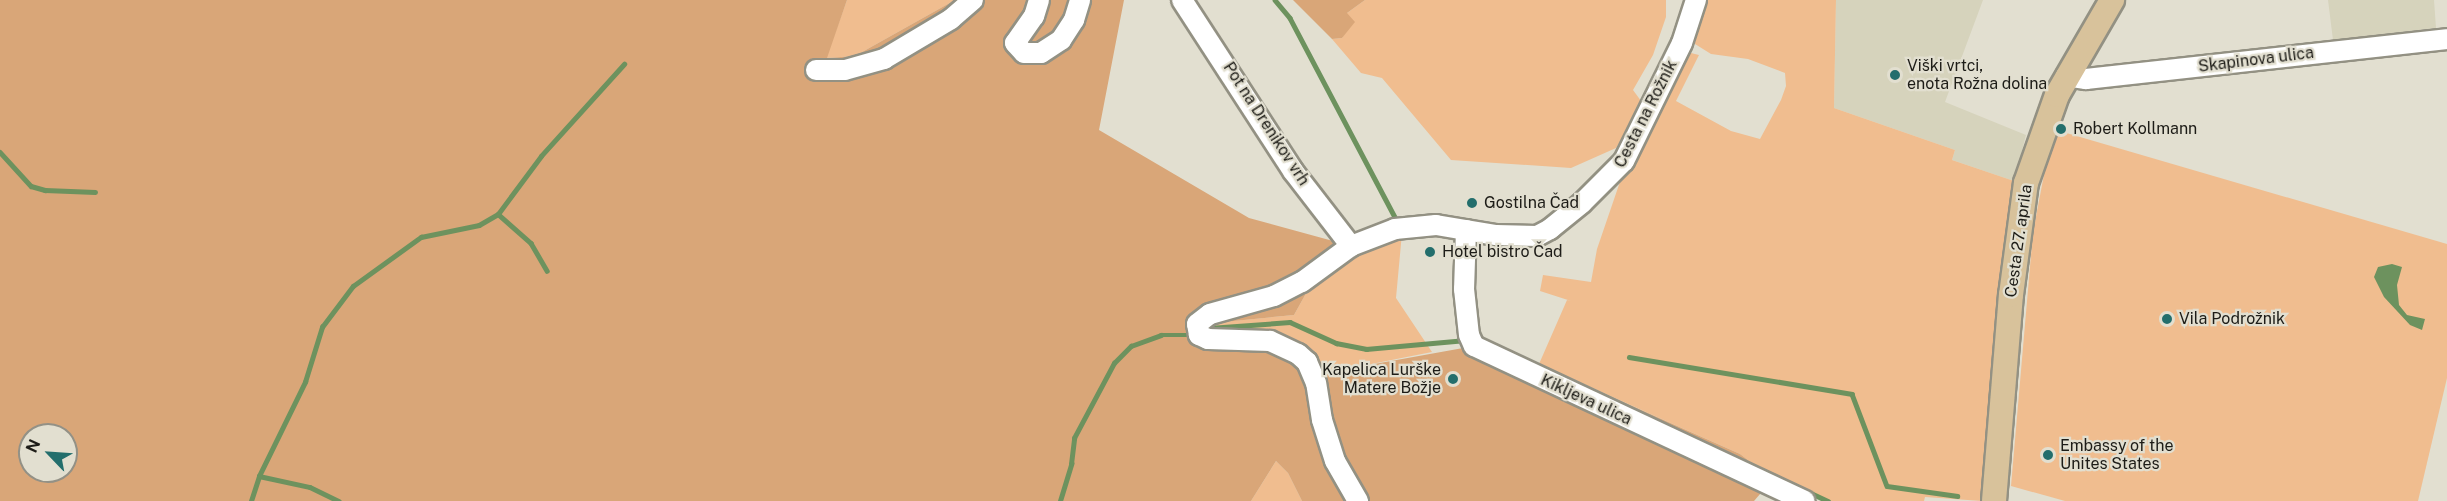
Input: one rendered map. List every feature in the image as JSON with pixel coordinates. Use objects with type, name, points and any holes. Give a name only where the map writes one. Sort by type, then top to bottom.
[{"type":"main road","name":"Cesta 27. aprila","points":[[1994,501],[2022,205],[2036,147],[2066,75],[2112,0]]},
{"type":"street","points":[[816,70],[845,70],[884,58],[951,19],[973,0]]},
{"type":"street","points":[[1039,0],[1034,16],[1015,42],[1024,53],[1041,53],[1061,40],[1074,20],[1080,0]]},
{"type":"street","name":"Pot na Drenikov vrh","points":[[1182,0],[1293,171],[1351,246]]},
{"type":"street","name":"Cesta na Rožnik","points":[[1358,501],[1335,460],[1320,413],[1316,383],[1307,362],[1291,350],[1270,341],[1208,339],[1197,329],[1197,324],[1210,314],[1275,296],[1302,282],[1351,246],[1414,226],[1537,236],[1582,203],[1615,174],[1664,81],[1696,0]]},
{"type":"street","name":"Skapinova ulica","points":[[2066,75],[2086,79],[2447,39]]},
{"type":"street","name":"Kikljeva ulica","points":[[1466,230],[1467,319],[1470,340],[1479,350],[1805,501]]},
{"type":"shaded area","points":[[0,0],[847,0],[827,58],[855,56],[955,0],[1124,0],[1099,130],[1249,218],[1333,241],[1352,252],[1319,270],[1294,315],[1213,323],[1214,331],[1315,367],[1341,370],[1491,343],[1740,454],[1773,479],[1754,501],[1302,501],[1288,473],[1276,461],[1251,501],[0,501]]},
{"type":"shaded area","points":[[847,0],[955,0],[855,56],[826,58]]},
{"type":"shaded area","points":[[1293,0],[1365,0],[1347,13],[1355,22],[1342,38],[1332,39]]},
{"type":"shaded area","points":[[1365,0],[1666,0],[1666,17],[1653,55],[1633,90],[1644,105],[1616,148],[1571,168],[1451,160],[1382,78],[1361,73],[1332,39],[1342,38],[1347,28],[1347,13]]},
{"type":"shaded area","points":[[1703,0],[1836,0],[1834,108],[1955,150],[1952,160],[2014,181],[2001,274],[1982,501],[1925,497],[1924,501],[1825,501],[1773,479],[1740,454],[1539,364],[1567,300],[1571,301],[1540,291],[1543,275],[1591,282],[1597,249],[1623,173],[1687,52],[1699,55],[1676,101],[1731,131],[1760,139],[1781,100],[1786,86],[1785,73],[1748,59],[1711,54],[1695,44],[1694,24]]},
{"type":"shaded area","name":"Viški vrtci, enota Rožna dolina","points":[[1836,0],[1983,0],[1945,102],[2026,135],[2014,181],[1952,160],[1955,150],[1834,108]]},
{"type":"shaded area","points":[[2328,0],[2434,0],[2436,28],[2333,40]]},
{"type":"shaded area","points":[[2063,132],[2447,244],[2447,378],[2418,501],[2065,501],[2011,486],[2033,232],[2052,133]]},
{"type":"shaded area","points":[[1402,233],[1396,298],[1432,352],[1341,370],[1315,367],[1214,331],[1212,323],[1294,315],[1319,270]]},
{"type":"shaded area","points":[[2392,264],[2402,267],[2397,285],[2399,305],[2407,315],[2425,319],[2422,330],[2410,325],[2384,297],[2374,277],[2378,267]]},
{"type":"shaded area","points":[[1276,461],[1288,473],[1302,501],[1251,501]]},
{"type":"waterway","points":[[1275,0],[1290,18],[1398,223]]},
{"type":"waterway","points":[[251,501],[259,476],[305,382],[322,327],[353,286],[421,237],[479,225],[498,214],[541,156],[624,64]]},
{"type":"waterway","points":[[0,152],[31,186],[45,190],[95,192]]},
{"type":"waterway","points":[[498,214],[531,243],[547,271]]},
{"type":"waterway","points":[[1209,328],[1290,322],[1336,343],[1366,349],[1466,340]]},
{"type":"waterway","points":[[1060,501],[1071,464],[1074,438],[1114,363],[1131,346],[1161,335],[1186,335]]},
{"type":"waterway","points":[[1629,357],[1852,394],[1887,486],[1957,496]]},
{"type":"waterway","points":[[1762,470],[1828,501]]},
{"type":"waterway","points":[[259,476],[310,487],[339,501]]},
{"type":"place","name":"Viški vrtci, enota Rožna dolina","points":[[1895,75]]},
{"type":"place","name":"Robert Kollmann","points":[[2061,129]]},
{"type":"place","name":"Gostilna Čad","points":[[1472,203]]},
{"type":"place","name":"Hotel bistro Čad","points":[[1430,252]]},
{"type":"place","name":"Vila Podrožnik","points":[[2167,319]]},
{"type":"place","name":"Kapelica Lurške Matere Božje","points":[[1453,379]]},
{"type":"place","name":"Embassy of the Unites States","points":[[2048,455]]}]
